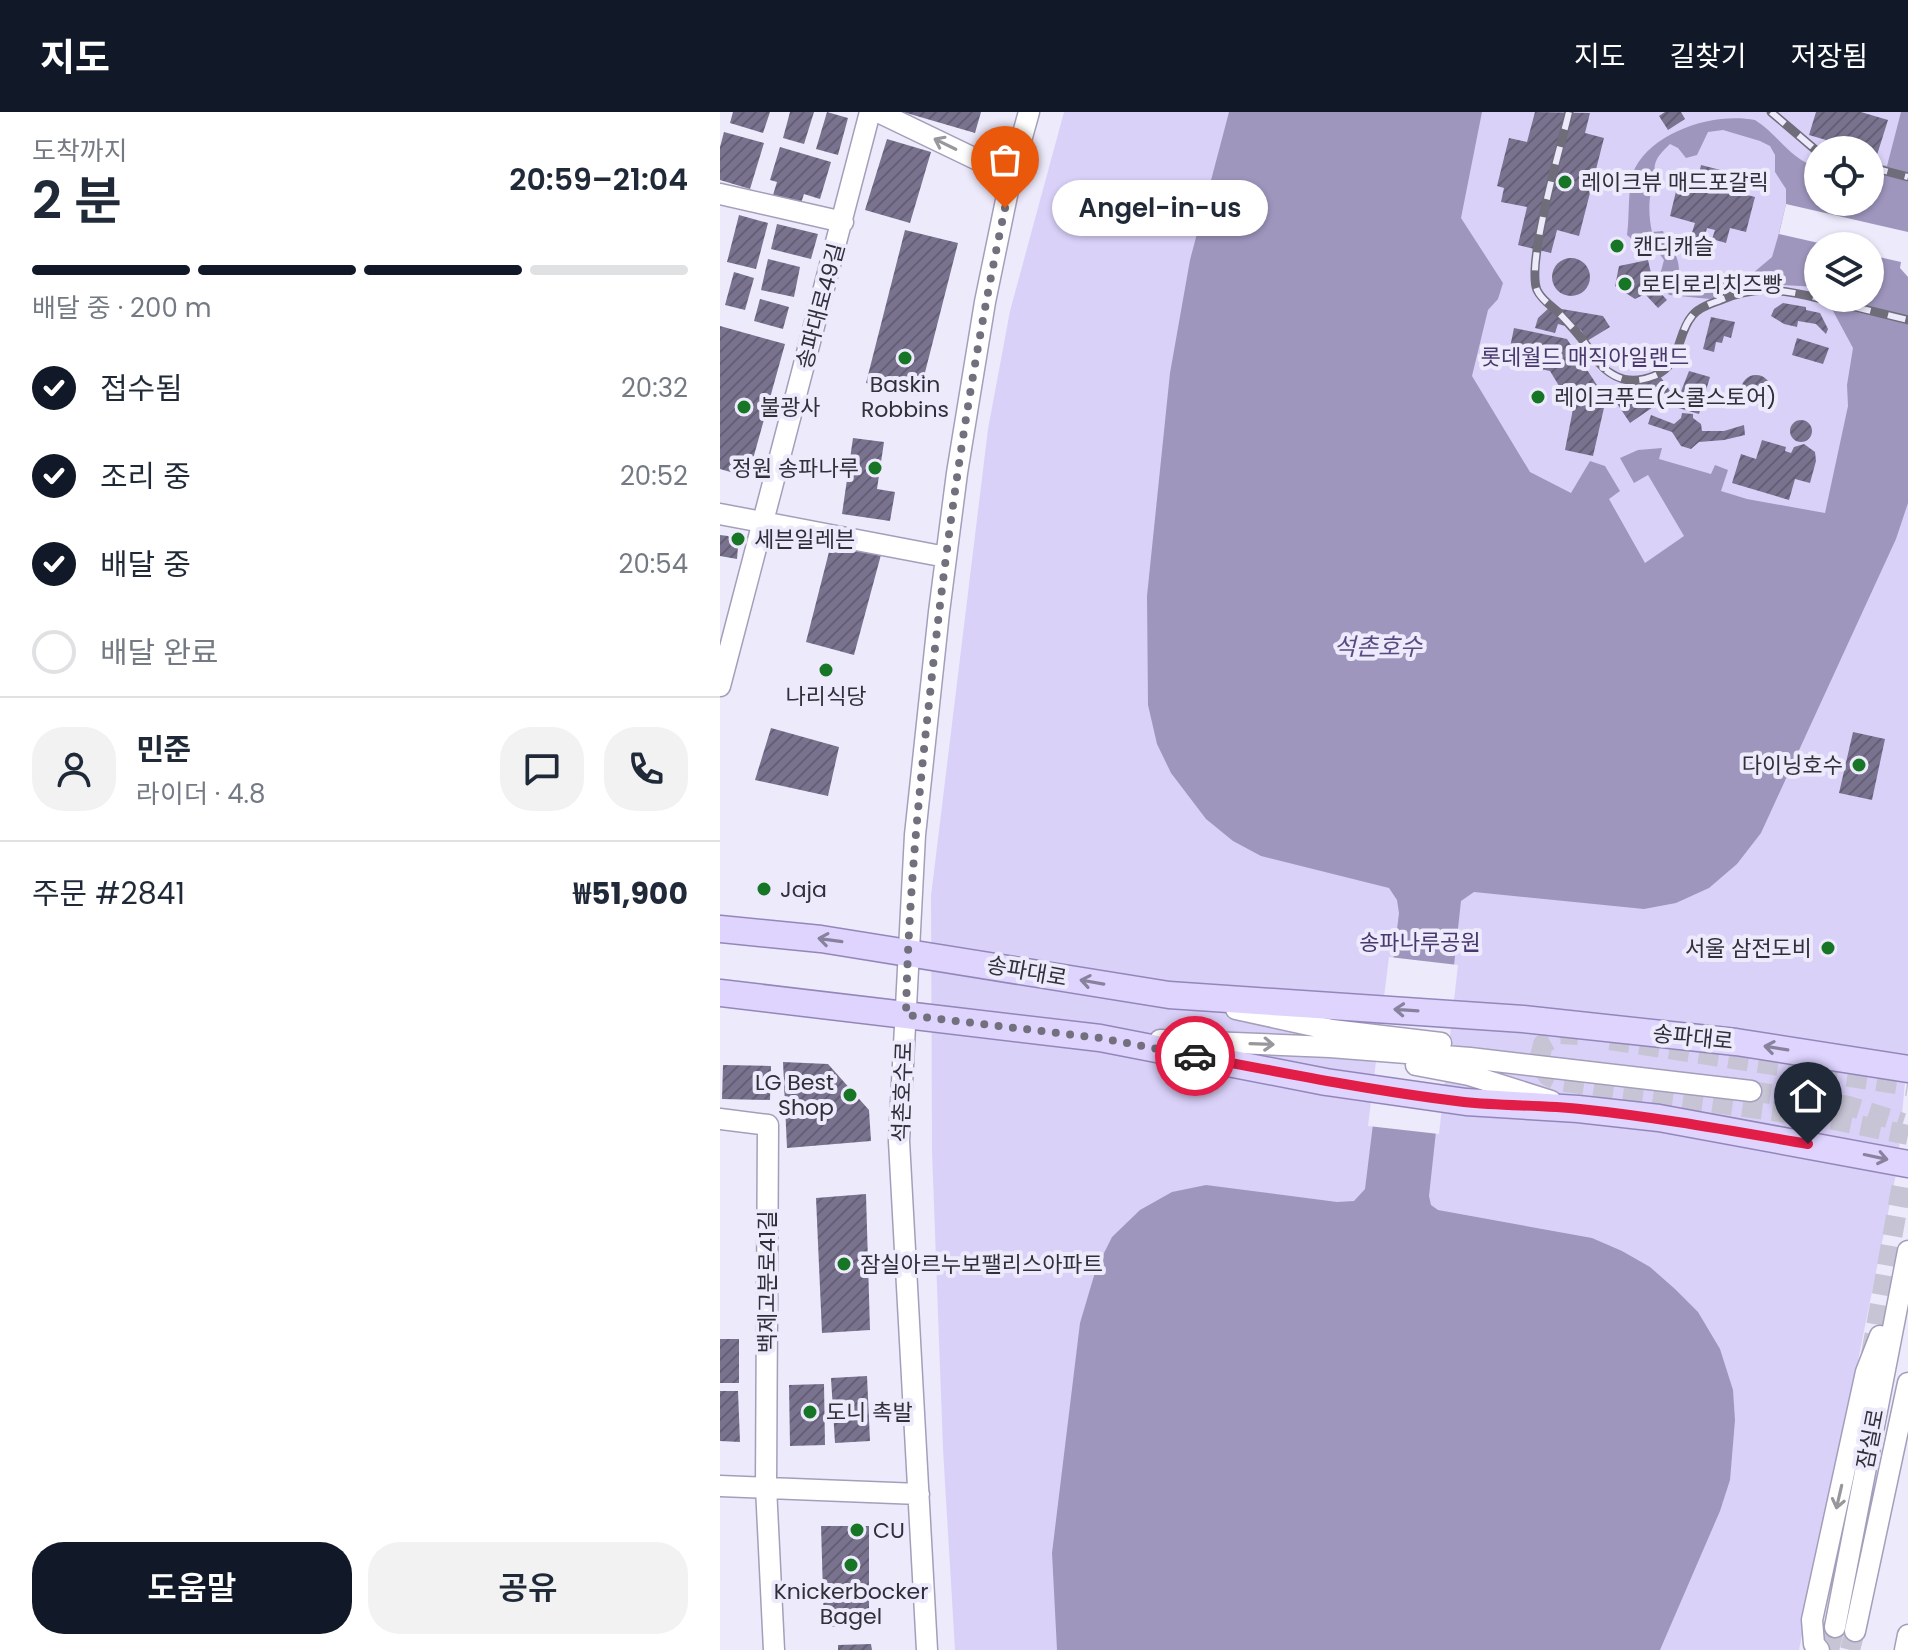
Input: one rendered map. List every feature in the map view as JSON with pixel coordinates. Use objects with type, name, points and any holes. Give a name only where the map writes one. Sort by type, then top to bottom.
[{"type":"main road","name":"송파대로","points":[[720,929],[907,951],[1169,995],[1332,1027],[1477,1015],[1736,1042],[1908,1069]]},
{"type":"main road","points":[[720,993],[1100,1038],[1326,1082],[1466,1102],[1659,1118],[1908,1164]]},
{"type":"street","name":"송파대로49길","points":[[720,686],[870,112]]},
{"type":"street","points":[[878,112],[1011,176]]},
{"type":"street","name":"석촌호수로","points":[[927,1650],[899,1141],[907,951],[915,835],[946,557],[985,302],[1011,176],[1029,112]]},
{"type":"street","points":[[720,194],[843,222]]},
{"type":"street","points":[[720,514],[946,557]]},
{"type":"street","points":[[1100,1038],[1332,1027],[1471,1060],[1751,1085]]},
{"type":"street","points":[[1471,1060],[1578,1109]]},
{"type":"street","name":"백제고분로41길","points":[[720,1119],[768,1125],[766,1487],[774,1650]]},
{"type":"street","name":"잠실로","points":[[1908,1251],[1899,1288],[1845,1629],[1908,1383]]},
{"type":"street","points":[[1819,1650],[1814,1644],[1812,1620],[1827,1546],[1866,1372],[1899,1288]]},
{"type":"street","points":[[720,1486],[919,1494]]},
{"type":"street","points":[[1905,1650],[1908,1635]]},
{"type":"green space","name":"송파나루공원","points":[[1064,112],[1908,112],[1908,1050],[1897,1169],[1799,1650],[955,1650],[943,1449],[932,1151],[931,896],[988,429],[1010,311]]},
{"type":"water","name":"석촌호수","points":[[1229,112],[1482,112],[1461,218],[1503,283],[1498,299],[1488,310],[1472,376],[1530,472],[1571,493],[1590,461],[1605,466],[1620,491],[1609,499],[1645,563],[1684,536],[1648,475],[1634,483],[1620,458],[1638,450],[1662,448],[1659,459],[1711,474],[1715,465],[1728,470],[1721,491],[1747,499],[1825,513],[1848,406],[1847,385],[1853,348],[1834,312],[1884,312],[1884,232],[1804,232],[1804,286],[1763,284],[1710,299],[1669,295],[1660,275],[1664,260],[1650,241],[1634,241],[1627,235],[1632,175],[1644,155],[1671,134],[1723,119],[1755,120],[1804,162],[1804,216],[1884,216],[1884,165],[1887,166],[1901,112],[1908,112],[1908,503],[1896,539],[1761,833],[1737,864],[1709,888],[1676,903],[1644,909],[1474,892],[1461,901],[1429,1196],[1431,1205],[1438,1210],[1592,1238],[1650,1267],[1698,1312],[1720,1349],[1733,1390],[1735,1420],[1730,1480],[1720,1511],[1660,1650],[1057,1650],[1052,1553],[1080,1323],[1096,1269],[1112,1237],[1140,1210],[1172,1192],[1206,1185],[1337,1202],[1354,1201],[1365,1189],[1399,913],[1397,900],[1389,888],[1261,856],[1233,841],[1206,819],[1171,773],[1157,744],[1148,705],[1147,596],[1170,373],[1190,260]],"holes":[[[1723,130],[1770,146],[1775,155],[1775,172],[1786,189],[1786,204],[1772,257],[1753,273],[1729,281],[1700,281],[1686,276],[1679,270],[1677,258],[1663,231],[1652,232],[1651,189],[1656,176],[1657,158],[1670,144],[1686,158],[1697,155],[1708,132]]]},
{"type":"pier","points":[[1786,204],[1804,208],[1804,216],[1838,216],[1908,232],[1908,277],[1900,268],[1901,262],[1884,258],[1884,232],[1804,232],[1804,240],[1779,234]]},
{"type":"pier","points":[[1389,957],[1458,965],[1439,1134],[1368,1126]]},
{"type":"building","points":[[733,112],[770,112],[763,133],[730,123]]},
{"type":"building","points":[[790,112],[814,112],[804,144],[783,138]]},
{"type":"building","points":[[827,112],[848,118],[838,155],[816,149]]},
{"type":"building","points":[[903,112],[981,112],[975,133]]},
{"type":"building","points":[[1535,112],[1590,113],[1585,133],[1604,138],[1579,236],[1557,230],[1551,253],[1518,245],[1527,207],[1501,202],[1504,188],[1497,186],[1509,138],[1527,142]]},
{"type":"building","points":[[1665,112],[1681,112],[1685,119],[1668,130],[1659,116]]},
{"type":"building","points":[[1816,112],[1861,112],[1888,120],[1883,136],[1809,135]]},
{"type":"building","points":[[724,132],[764,143],[750,189],[720,180],[720,147]]},
{"type":"building","points":[[887,139],[931,152],[910,223],[865,210]]},
{"type":"building","points":[[780,147],[831,162],[820,199],[804,194],[801,203],[773,195],[777,182],[770,180]]},
{"type":"building","points":[[1701,165],[1744,176],[1739,193],[1755,197],[1746,232],[1730,228],[1726,243],[1712,239],[1715,230],[1707,228],[1703,243],[1690,239],[1695,223],[1670,216],[1680,175],[1698,179]]},
{"type":"building","points":[[739,215],[768,223],[756,269],[727,262]]},
{"type":"building","points":[[777,224],[818,234],[811,259],[771,249]]},
{"type":"building","points":[[905,230],[958,243],[919,396],[866,383]]},
{"type":"building","points":[[1571,258],[1585,263],[1590,277],[1585,291],[1571,296],[1557,291],[1552,277],[1557,263]]},
{"type":"building","points":[[768,259],[800,267],[794,297],[761,290]]},
{"type":"building","points":[[1648,260],[1654,286],[1667,300],[1658,308],[1645,294],[1635,299],[1615,286],[1619,266]]},
{"type":"building","points":[[734,272],[754,278],[745,310],[725,305]]},
{"type":"building","points":[[760,299],[789,307],[783,329],[754,321]]},
{"type":"building","points":[[1783,303],[1804,307],[1804,312],[1820,313],[1828,329],[1826,334],[1816,324],[1798,321],[1797,327],[1784,324],[1771,316],[1774,309]]},
{"type":"building","points":[[1550,307],[1603,316],[1610,327],[1587,341],[1581,330],[1558,324],[1555,333],[1535,328],[1538,318]]},
{"type":"building","points":[[1711,317],[1735,322],[1731,338],[1724,336],[1722,343],[1716,342],[1714,352],[1703,349]]},
{"type":"building","name":"불광사","points":[[720,326],[785,344],[748,477],[720,469]]},
{"type":"building","points":[[1514,328],[1567,339],[1606,399],[1593,456],[1565,450],[1573,409],[1550,371],[1507,362]]},
{"type":"building","points":[[1797,338],[1829,348],[1823,364],[1792,355]]},
{"type":"building","points":[[1656,370],[1672,394],[1630,423],[1614,399]]},
{"type":"building","points":[[1689,371],[1710,377],[1699,414],[1675,407]]},
{"type":"building","points":[[1756,375],[1767,379],[1771,390],[1767,401],[1756,405],[1745,401],[1741,390],[1745,379]]},
{"type":"building","points":[[1682,413],[1693,414],[1702,431],[1724,431],[1744,425],[1745,435],[1699,442],[1691,449],[1681,446],[1672,432],[1648,424],[1651,415],[1674,424]]},
{"type":"building","points":[[1797,420],[1805,420],[1812,431],[1805,442],[1797,442],[1790,435],[1790,427]]},
{"type":"building","points":[[853,438],[884,442],[877,489],[895,492],[890,521],[842,514]]},
{"type":"building","points":[[1762,440],[1786,447],[1785,451],[1791,453],[1794,447],[1804,444],[1815,452],[1816,461],[1810,483],[1795,479],[1789,500],[1732,483],[1741,454],[1756,459]]},
{"type":"building","points":[[720,535],[728,536],[738,547],[737,559],[720,556]]},
{"type":"building","points":[[830,548],[882,551],[854,655],[806,642]]},
{"type":"building","points":[[771,728],[839,747],[828,796],[755,780]]},
{"type":"building","points":[[1853,732],[1885,739],[1872,800],[1839,793]]},
{"type":"building","points":[[783,1062],[828,1064],[869,1110],[871,1141],[787,1148]]},
{"type":"building","points":[[723,1065],[771,1066],[770,1100],[722,1099]]},
{"type":"building","name":"잠실아르누보팰리스아파트","points":[[866,1194],[870,1330],[822,1333],[816,1198]]},
{"type":"building","points":[[720,1339],[739,1339],[739,1383],[720,1383]]},
{"type":"building","points":[[867,1376],[870,1441],[835,1443],[831,1378]]},
{"type":"building","points":[[824,1384],[825,1445],[790,1446],[789,1385]]},
{"type":"building","points":[[720,1391],[738,1391],[740,1442],[720,1441]]},
{"type":"building","points":[[821,1526],[869,1526],[869,1625],[824,1627]]},
{"type":"building","points":[[871,1644],[872,1650],[838,1650],[838,1645]]},
{"type":"tunnel","points":[[1578,1035],[1561,1034],[1543,1044],[1539,1061],[1548,1076],[1558,1081],[1829,1119],[1908,1135]]},
{"type":"tunnel","points":[[1610,1040],[1908,1086]]},
{"type":"tunnel","points":[[1751,1091],[1849,1106],[1903,1123]]},
{"type":"tunnel","points":[[1871,1354],[1908,1150]]},
{"type":"tunnel","points":[[1829,1650],[1835,1627]]},
{"type":"tunnel","points":[[1850,1650],[1855,1631]]},
{"type":"railway","points":[[1569,112],[1540,231],[1536,256],[1537,290],[1575,330],[1608,372],[1633,380],[1663,371],[1670,365],[1694,313],[1707,305],[1756,291],[1804,295]]},
{"type":"railway","points":[[1771,112],[1804,140]]},
{"type":"railway","points":[[1884,171],[1908,177]]},
{"type":"railway","points":[[1875,312],[1908,320]]},
{"type":"way so far","points":[[1005,208],[985,302],[957,473],[939,612],[915,835],[906,1015],[1100,1038],[1195,1056]]},
{"type":"place","name":"레이크뷰 매드포갈릭","points":[[1565,182]]},
{"type":"place","name":"Angel-in-us","points":[[1005,208]]},
{"type":"place","name":"캔디캐슬","points":[[1617,246]]},
{"type":"place","name":"로티로리치즈빵","points":[[1625,284]]},
{"type":"place","name":"Baskin Robbins","points":[[905,358]]},
{"type":"place","name":"레이크푸드(스쿨스토어)","points":[[1538,397]]},
{"type":"place","name":"불광사","points":[[744,407]]},
{"type":"place","name":"정원 송파나루","points":[[875,468]]},
{"type":"place","name":"세븐일레븐","points":[[738,539]]},
{"type":"place","name":"나리식당","points":[[826,670]]},
{"type":"place","name":"다이닝호수","points":[[1859,765]]},
{"type":"place","name":"Jaja","points":[[764,889]]},
{"type":"place","name":"서울 삼전도비","points":[[1828,948]]},
{"type":"place","name":"LG Best Shop","points":[[850,1095]]},
{"type":"place","name":"잠실아르누보팰리스아파트","points":[[844,1264]]},
{"type":"place","name":"도니 촉발","points":[[810,1412]]},
{"type":"place","name":"CU","points":[[857,1530]]},
{"type":"place","name":"Knickerbocker Bagel","points":[[851,1565]]},
{"type":"route","points":[[1195,1056],[1326,1082],[1466,1102],[1659,1118],[1808,1144]]},
{"type":"park label","name":"롯데월드 매직아일랜드","points":[[1585,357]]}]
